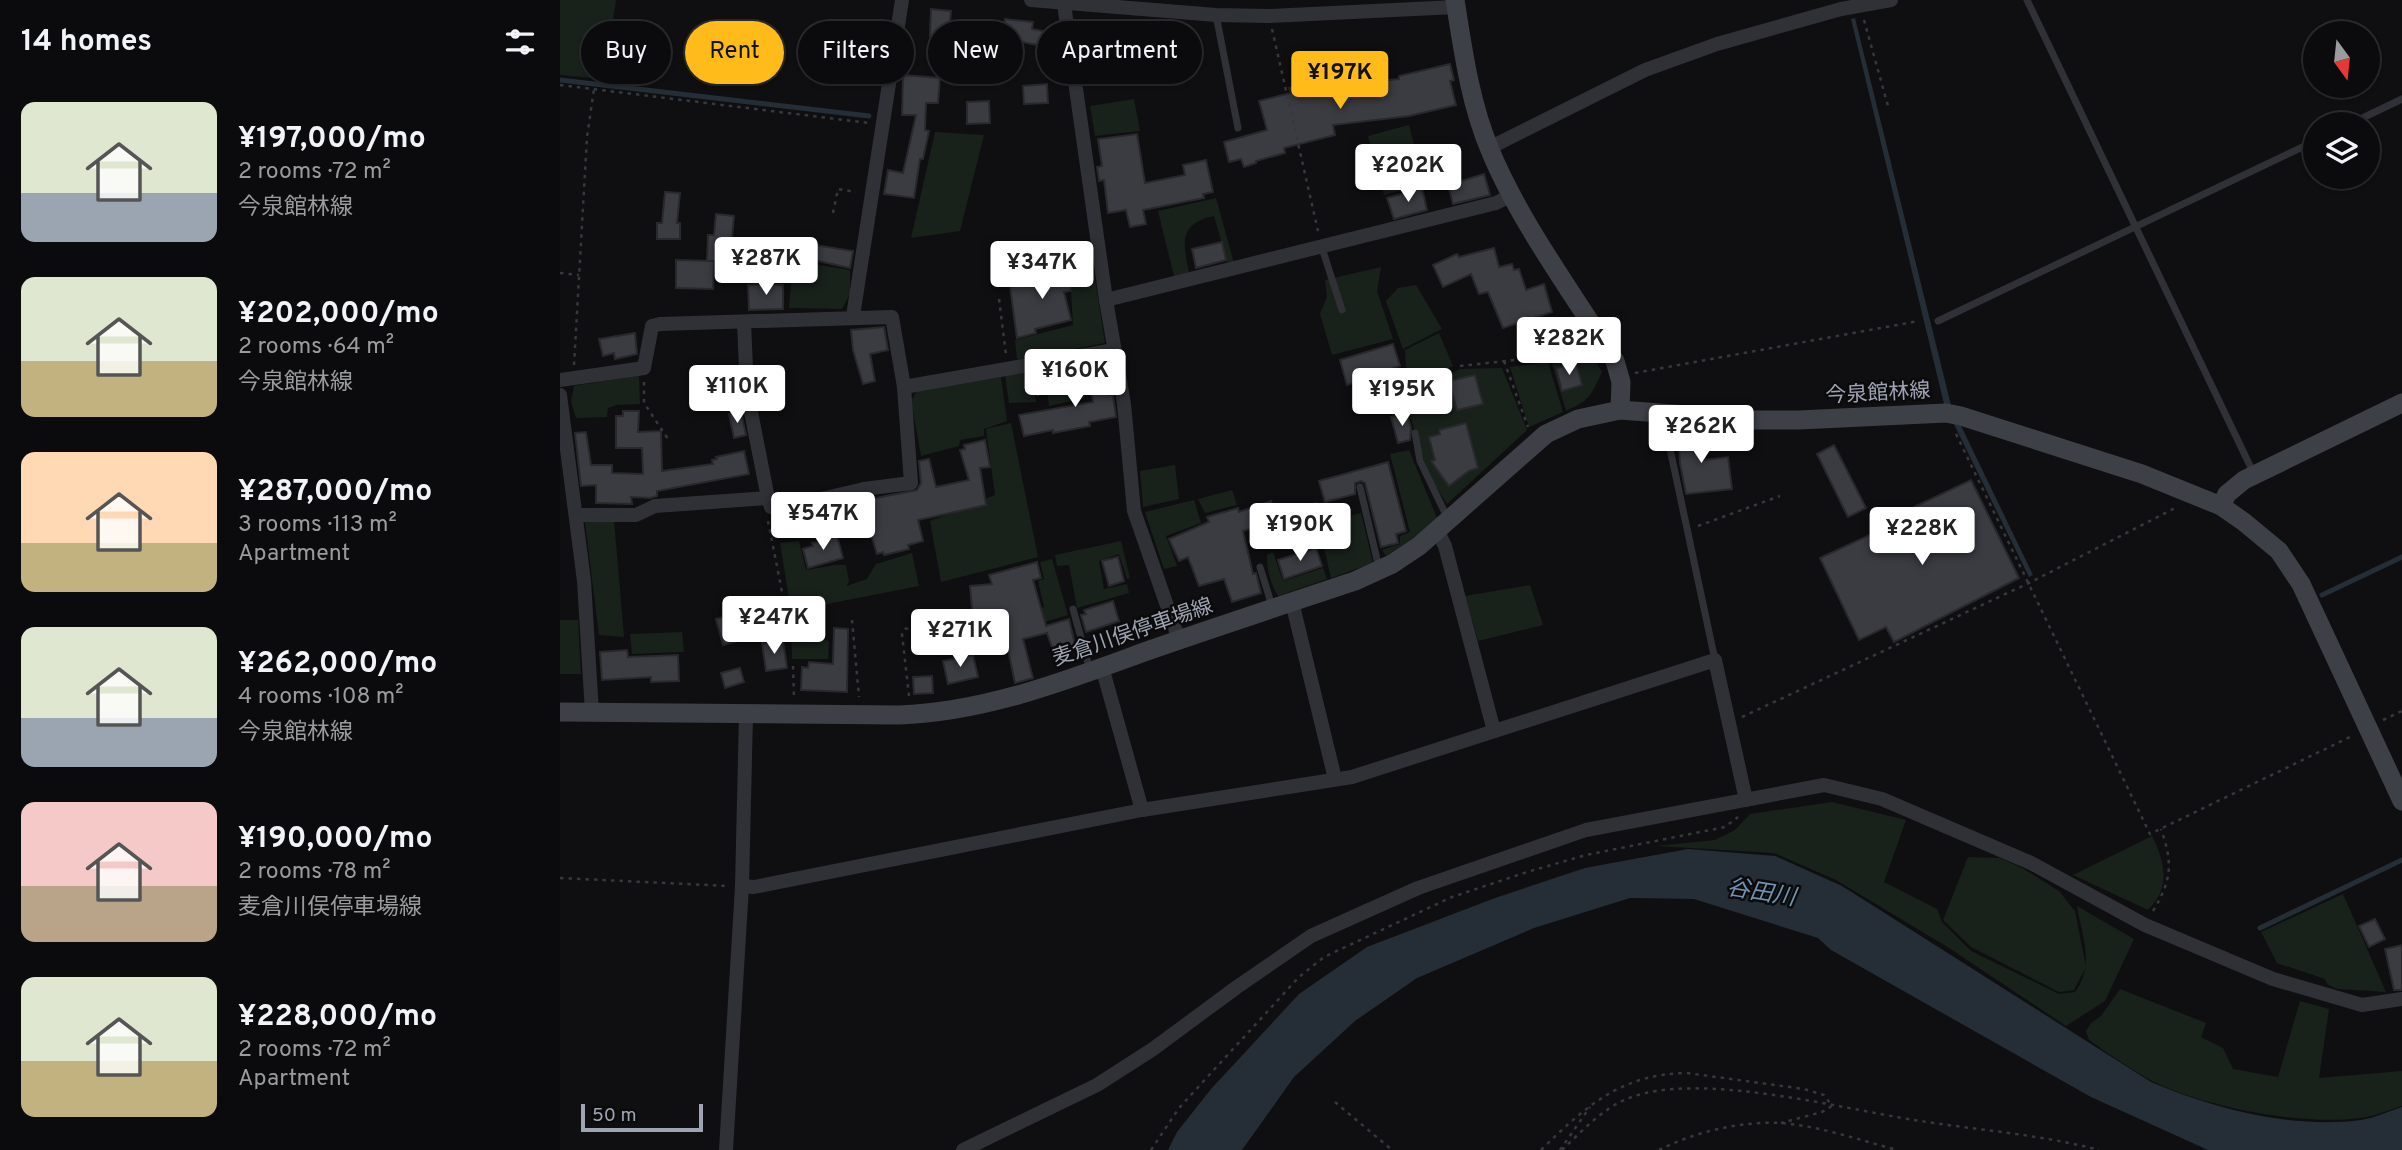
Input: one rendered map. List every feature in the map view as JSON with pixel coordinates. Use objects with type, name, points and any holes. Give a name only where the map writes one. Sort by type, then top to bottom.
[{"type":"main road","points":[[1456,4],[1468,76],[1489,148],[1512,195],[1615,361],[1621,382],[1620,410]]},
{"type":"main road","points":[[2221,506],[2227,494],[2254,475],[2402,403]]},
{"type":"main road","name":"今泉館林線","points":[[1620,410],[1663,415],[1798,421],[1946,413],[2066,448],[2221,506],[2263,536],[2291,566],[2373,726],[2402,801]]},
{"type":"main road","name":"麦倉川俣停車場線","points":[[560,712],[900,715],[945,712],[1046,687],[1392,564],[1443,525],[1546,434],[1578,419],[1620,410]]},
{"type":"street","points":[[853,316],[902,0]]},
{"type":"street","points":[[1031,0],[1216,15],[1269,16],[1456,4]]},
{"type":"street","points":[[1489,148],[1645,70],[1717,44],[1860,4],[1891,0]]},
{"type":"street","points":[[1064,4],[1098,247],[1124,404],[1134,511],[1179,640]]},
{"type":"street","points":[[1106,300],[1322,248],[1496,203],[1512,195]]},
{"type":"street","points":[[567,379],[644,368],[652,326],[660,324],[853,316],[892,317],[904,387],[911,483],[856,491],[791,506],[771,507],[766,498],[747,393],[744,322]]},
{"type":"street","points":[[904,387],[1114,350]]},
{"type":"street","points":[[560,395],[584,581],[592,713]]},
{"type":"street","points":[[576,515],[636,515],[655,506],[766,498]]},
{"type":"street","points":[[1443,525],[1445,546],[1494,731]]},
{"type":"street","points":[[1282,605],[1335,779]]},
{"type":"street","points":[[742,887],[754,887],[1142,810],[1370,772],[1715,660],[1746,800]]},
{"type":"street","points":[[1096,669],[1142,810]]},
{"type":"street","points":[[726,1150],[742,887],[746,715]]},
{"type":"street","points":[[962,1150],[988,1140],[1047,1107],[1097,1085],[1153,1049],[1311,936],[1406,893],[1586,830],[1824,785],[1881,799],[2031,863],[2145,925],[2273,979],[2362,1005],[2402,999]]},
{"type":"lane","points":[[2027,0],[2254,475]]},
{"type":"lane","points":[[1216,15],[1238,128]]},
{"type":"lane","points":[[2375,112],[2402,99]]},
{"type":"lane","points":[[1938,321],[2303,147]]},
{"type":"lane","points":[[1322,248],[1342,310]]},
{"type":"lane","points":[[1663,415],[1715,660]]},
{"type":"lane","points":[[1415,433],[1423,471],[1443,525]]},
{"type":"lane","points":[[1360,487],[1379,570]]},
{"type":"lane","points":[[1260,567],[1282,605]]},
{"type":"lane","points":[[1073,610],[1096,669]]},
{"type":"path","points":[[1860,4],[1888,106]]},
{"type":"path","points":[[1269,16],[1322,248]]},
{"type":"path","points":[[560,85],[884,125]]},
{"type":"path","points":[[567,379],[579,275],[587,137],[594,89]]},
{"type":"path","points":[[833,213],[838,189],[873,194]]},
{"type":"path","points":[[1041,256],[1098,247]]},
{"type":"path","points":[[560,273],[579,275]]},
{"type":"path","points":[[999,299],[1008,369]]},
{"type":"path","points":[[1632,373],[1919,321]]},
{"type":"path","points":[[1460,366],[1594,351]]},
{"type":"path","points":[[1504,361],[1530,431]]},
{"type":"path","points":[[644,368],[644,402],[668,439]]},
{"type":"path","points":[[1946,413],[2150,834],[2402,711]]},
{"type":"path","points":[[856,491],[865,523]]},
{"type":"path","points":[[1687,530],[1780,496]]},
{"type":"path","points":[[1729,723],[2029,583],[2199,496]]},
{"type":"path","points":[[766,498],[787,617]]},
{"type":"path","points":[[852,620],[859,703]]},
{"type":"path","points":[[910,702],[902,634],[905,629],[933,623],[939,625],[944,633]]},
{"type":"path","points":[[793,667],[794,702]]},
{"type":"path","points":[[1151,1150],[1179,1108],[1299,977],[1324,957],[1452,897],[1527,872],[1586,855],[1725,827],[1744,813],[1746,800]]},
{"type":"path","points":[[2145,925],[2166,891],[2169,852],[2161,829]]},
{"type":"path","points":[[560,878],[742,887]]},
{"type":"path","points":[[1541,1150],[1594,1101],[1635,1080],[1654,1075],[1687,1073],[1804,1089],[1824,1095],[1832,1105]]},
{"type":"path","points":[[1561,1150],[1605,1112],[1629,1098],[1661,1090],[1696,1088],[1832,1105],[2099,1150]]},
{"type":"path","points":[[1561,1150],[1594,1101]]},
{"type":"path","points":[[1335,1102],[1392,1150]]},
{"type":"path","points":[[1659,1150],[1705,1132],[1781,1123],[1822,1112],[1832,1105]]},
{"type":"path","points":[[1781,1123],[1897,1150]]},
{"type":"shaded area","points":[[560,0],[616,0],[613,21],[581,21],[581,77],[560,75]]},
{"type":"shaded area","points":[[1134,99],[1140,131],[1095,136],[1090,106]]},
{"type":"shaded area","points":[[1409,125],[1424,184],[1384,195],[1368,136]]},
{"type":"shaded area","points":[[935,132],[984,135],[960,231],[911,238]]},
{"type":"shaded area","points":[[1216,198],[1234,263],[1228,265],[1214,216],[1202,219],[1189,229],[1185,252],[1189,273],[1174,276],[1158,211]]},
{"type":"shaded area","points":[[1091,253],[1105,343],[1017,360],[1015,340],[1073,325],[1069,258]]},
{"type":"shaded area","points":[[793,261],[850,270],[850,294],[842,309],[789,308]]},
{"type":"shaded area","points":[[1381,267],[1377,291],[1393,339],[1332,355],[1320,314],[1327,297],[1325,280]]},
{"type":"shaded area","points":[[1416,285],[1442,329],[1403,349],[1386,301],[1398,288]]},
{"type":"shaded area","points":[[1439,333],[1453,366],[1421,380],[1406,367],[1405,350]]},
{"type":"shaded area","points":[[1593,357],[1602,372],[1595,387],[1585,400],[1566,411],[1552,364]]},
{"type":"shaded area","points":[[1548,362],[1563,412],[1529,427],[1510,367]]},
{"type":"shaded area","points":[[1081,364],[1085,398],[1049,406],[1045,371]]},
{"type":"shaded area","points":[[1502,368],[1527,430],[1447,504],[1428,474],[1404,396],[1460,369]]},
{"type":"shaded area","points":[[1028,372],[1032,375],[1036,402],[1009,403],[1005,375]]},
{"type":"shaded area","points":[[639,375],[640,404],[608,408],[607,417],[576,418],[571,402],[574,386]]},
{"type":"shaded area","points":[[1001,377],[1007,421],[984,429],[984,436],[960,440],[959,446],[921,456],[911,401],[917,391]]},
{"type":"shaded area","points":[[1011,423],[1038,557],[941,582],[930,521],[995,495],[986,429]]},
{"type":"shaded area","points":[[1409,450],[1437,518],[1386,556],[1382,550],[1400,544],[1400,536],[1410,532],[1390,454]]},
{"type":"shaded area","points":[[1175,465],[1179,499],[1143,507],[1140,471]]},
{"type":"shaded area","points":[[1232,490],[1237,505],[1205,513],[1198,499]]},
{"type":"shaded area","points":[[1194,500],[1201,523],[1166,536],[1177,566],[1164,569],[1145,512]]},
{"type":"shaded area","points":[[1361,513],[1373,563],[1331,578],[1321,535],[1328,521]]},
{"type":"shaded area","points":[[614,520],[624,637],[599,635],[585,522]]},
{"type":"shaded area","points":[[799,541],[806,570],[846,565],[849,581],[846,586],[867,579],[876,564],[912,553],[919,586],[791,611],[780,543]]},
{"type":"shaded area","points":[[1121,541],[1130,578],[1127,579],[1119,554],[1099,561],[1104,589],[1127,584],[1129,593],[1077,608],[1069,565],[1057,566],[1055,555]]},
{"type":"shaded area","points":[[1273,552],[1283,581],[1323,568],[1327,579],[1278,596],[1268,566],[1267,555]]},
{"type":"shaded area","points":[[1052,559],[1068,615],[1035,625],[1031,611],[1044,607],[1038,581],[1044,579],[1040,562]]},
{"type":"shaded area","points":[[1530,585],[1543,625],[1478,641],[1465,596]]},
{"type":"shaded area","points":[[821,617],[822,639],[829,641],[828,659],[792,659],[791,623]]},
{"type":"shaded area","points":[[560,620],[578,620],[581,674],[560,674]]},
{"type":"shaded area","points":[[682,632],[684,652],[632,654],[630,634]]},
{"type":"shaded area","points":[[1832,802],[1906,820],[1884,882],[1937,909],[1942,922],[1971,951],[2059,994],[2075,992],[2084,972],[2085,950],[2077,906],[2134,939],[2105,1001],[2066,1026],[1949,948],[1836,880],[1774,853],[1657,846],[1715,840],[1735,830],[1750,814]]},
{"type":"shaded area","points":[[2152,836],[2164,874],[2160,893],[2148,910],[2073,875]]},
{"type":"shaded area","points":[[1968,857],[2000,858],[2024,869],[2059,891],[2075,911],[2086,967],[2074,990],[2059,992],[1971,947],[1943,920]]},
{"type":"shaded area","points":[[2343,894],[2386,992],[2337,989],[2327,984],[2325,979],[2277,963],[2261,932]]},
{"type":"shaded area","points":[[2120,989],[2206,1023],[2201,1037],[2223,1048],[2233,1069],[2278,1077],[2300,1001],[2329,1009],[2319,1078],[2402,1071],[2402,1106],[2361,1118],[2338,1120],[2283,1117],[2198,1099],[2152,1081],[2089,1040],[2086,1031],[2091,1023],[2101,1016]]},
{"type":"water","points":[[1855,18],[1951,405],[2033,575],[2029,577],[1944,404],[1851,19]]},
{"type":"water","name":"谷田川","points":[[1688,849],[1775,856],[1842,886],[2151,1082],[2175,1092],[2227,1108],[2308,1122],[2361,1120],[2402,1107],[2402,1150],[2208,1150],[2091,1097],[1831,950],[1818,938],[1694,899],[1630,898],[1534,928],[1417,978],[1355,1021],[1294,1077],[1242,1150],[1168,1150],[1177,1132],[1211,1089],[1299,994],[1367,947],[1495,898],[1585,868]]},
{"type":"building","points":[[931,9],[951,11],[950,21],[931,21]]},
{"type":"building","points":[[1005,19],[1033,22],[1032,29],[1037,30],[1037,45],[1023,42],[1023,21]]},
{"type":"building","points":[[1450,64],[1454,80],[1450,81],[1456,105],[1409,116],[1333,125],[1335,135],[1284,148],[1285,153],[1244,167],[1241,159],[1229,162],[1224,142],[1267,130],[1259,101],[1291,93],[1289,88],[1313,82],[1316,95],[1344,88],[1344,84],[1399,79],[1399,76]]},
{"type":"building","points":[[914,76],[928,77],[928,84],[940,84],[938,103],[926,103],[925,130],[929,131],[923,159],[920,159],[914,198],[884,194],[888,170],[903,173],[916,115],[902,115],[903,84],[914,84]]},
{"type":"building","points":[[1047,84],[1048,103],[1024,104],[1023,86]]},
{"type":"building","points":[[989,101],[990,123],[967,124],[967,102]]},
{"type":"building","points":[[1137,134],[1145,183],[1185,175],[1183,165],[1206,160],[1213,192],[1203,194],[1204,198],[1143,210],[1146,224],[1130,227],[1126,210],[1108,213],[1104,180],[1099,181],[1097,167],[1102,166],[1098,139]]},
{"type":"building","points":[[1484,174],[1490,195],[1453,204],[1448,185]]},
{"type":"building","points":[[1422,188],[1427,210],[1394,219],[1387,198]]},
{"type":"building","points":[[665,192],[680,193],[677,223],[680,223],[680,239],[657,239],[657,223],[662,223]]},
{"type":"building","points":[[716,214],[734,216],[731,248],[750,250],[749,265],[714,261],[713,289],[676,288],[676,260],[707,261],[708,235],[714,235]]},
{"type":"building","points":[[789,241],[853,251],[850,268],[787,254]]},
{"type":"building","points":[[1222,242],[1226,260],[1196,268],[1192,249]]},
{"type":"building","points":[[1494,248],[1499,267],[1512,264],[1514,270],[1519,269],[1526,290],[1544,284],[1552,312],[1503,328],[1488,292],[1479,294],[1471,274],[1443,287],[1433,265],[1457,254],[1459,257]]},
{"type":"building","points":[[1067,260],[1071,291],[1064,292],[1071,320],[1035,329],[1036,333],[1017,338],[1010,287],[1051,281],[1049,262]]},
{"type":"building","points":[[748,285],[783,285],[783,309],[749,310]]},
{"type":"building","points":[[884,327],[888,350],[870,354],[875,381],[863,384],[853,350],[851,330]]},
{"type":"building","points":[[635,333],[637,354],[615,359],[614,353],[603,356],[599,339]]},
{"type":"building","points":[[1393,344],[1400,366],[1347,385],[1340,360]]},
{"type":"building","points":[[1104,362],[1108,395],[1113,395],[1116,417],[1089,422],[1090,426],[1024,436],[1019,415],[1093,402],[1088,364]]},
{"type":"building","points":[[1576,363],[1582,385],[1562,391],[1556,368]]},
{"type":"building","points":[[1475,375],[1483,404],[1457,410],[1449,381]]},
{"type":"building","points":[[623,411],[639,411],[638,432],[661,431],[662,471],[713,464],[712,460],[717,459],[716,457],[744,451],[749,474],[657,491],[657,496],[650,498],[631,497],[632,504],[596,503],[596,485],[581,486],[575,433],[586,432],[591,465],[612,465],[612,473],[643,474],[642,448],[616,448],[616,416],[623,416]]},
{"type":"building","points":[[741,412],[746,435],[734,438],[729,414]]},
{"type":"building","points":[[1407,413],[1411,428],[1410,440],[1398,443],[1391,417]]},
{"type":"building","points":[[1466,423],[1478,468],[1469,471],[1449,486],[1431,461],[1435,460],[1429,437],[1440,434],[1439,430]]},
{"type":"building","points":[[1678,429],[1705,429],[1705,460],[1728,457],[1732,489],[1686,494],[1680,463]]},
{"type":"building","points":[[985,440],[990,467],[980,468],[986,505],[918,520],[923,541],[908,545],[909,549],[884,555],[883,552],[877,554],[866,518],[835,528],[829,507],[917,490],[921,483],[919,461],[929,459],[936,487],[969,480],[960,450],[965,449],[964,445]]},
{"type":"building","points":[[1834,445],[1866,508],[1848,517],[1817,454]]},
{"type":"building","points":[[1388,462],[1406,531],[1396,534],[1398,543],[1381,547],[1365,483],[1355,483],[1355,494],[1325,502],[1319,481]]},
{"type":"building","points":[[1971,480],[2019,578],[1894,642],[1886,627],[1859,640],[1820,558],[1878,531],[1883,544],[1923,525],[1914,507]]},
{"type":"building","points":[[1271,501],[1277,521],[1243,531],[1253,574],[1256,573],[1261,593],[1232,602],[1224,579],[1199,586],[1188,557],[1179,561],[1169,539],[1209,522],[1207,517],[1238,508],[1239,512]]},
{"type":"building","points":[[1316,503],[1324,525],[1307,531],[1299,510]]},
{"type":"building","points":[[837,536],[843,558],[808,568],[803,549],[813,546],[812,543]]},
{"type":"building","points":[[1316,548],[1322,566],[1284,579],[1278,560]]},
{"type":"building","points":[[1118,557],[1124,581],[1109,586],[1102,561]]},
{"type":"building","points":[[1037,562],[1041,578],[1033,580],[1046,626],[1069,619],[1076,649],[1055,656],[1047,633],[1023,639],[1033,678],[1015,683],[1004,630],[974,632],[970,586],[992,584],[989,575]]},
{"type":"building","points":[[1113,601],[1119,621],[1086,632],[1081,615],[1086,614],[1084,610]]},
{"type":"building","points":[[742,612],[749,638],[723,645],[716,619]]},
{"type":"building","points":[[834,628],[848,629],[847,692],[801,690],[802,667],[808,668],[809,662],[833,664]]},
{"type":"building","points":[[783,641],[787,668],[766,671],[762,643]]},
{"type":"building","points":[[627,650],[628,657],[678,655],[679,681],[651,682],[651,677],[602,680],[600,652]]},
{"type":"building","points":[[973,655],[978,677],[948,684],[943,661]]},
{"type":"building","points":[[740,668],[744,682],[725,688],[721,673]]},
{"type":"building","points":[[932,676],[933,693],[914,694],[913,677]]},
{"type":"building","points":[[2375,919],[2385,939],[2369,947],[2359,926]]},
{"type":"building","points":[[2402,945],[2402,990],[2394,990],[2385,949]]},
{"type":"waterway","points":[[560,80],[869,116]]},
{"type":"waterway","points":[[2322,595],[2402,557]]},
{"type":"waterway","points":[[2260,928],[2402,860]]}]
